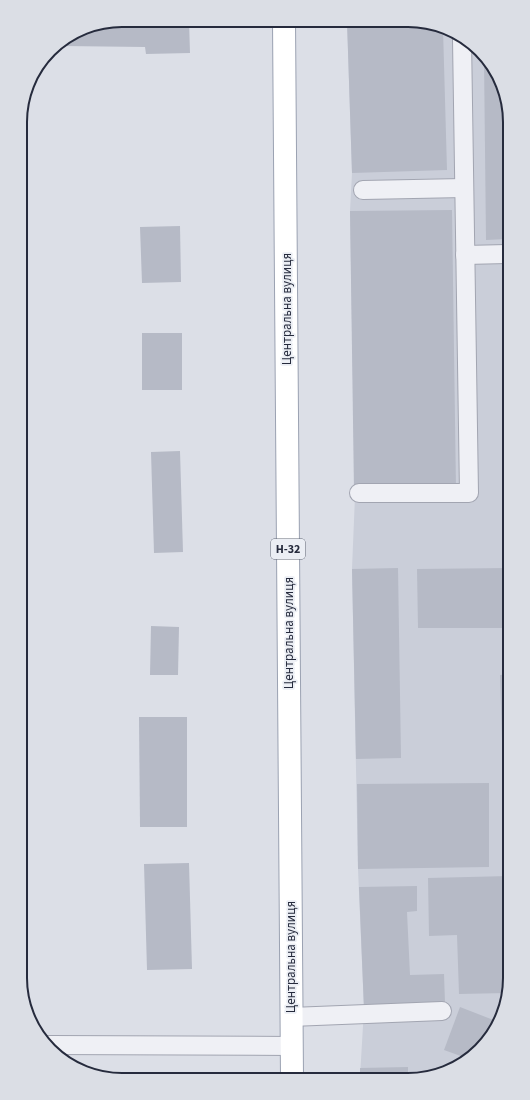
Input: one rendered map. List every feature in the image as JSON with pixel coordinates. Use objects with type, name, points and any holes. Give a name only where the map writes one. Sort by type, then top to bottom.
[{"type":"main road","name":"Центральна вулиця","points":[[284,27],[292,1073]]},
{"type":"street","points":[[359,493],[469,493],[462,44]]},
{"type":"street","points":[[363,190],[464,188]]},
{"type":"street","points":[[466,255],[503,254]]},
{"type":"street","points":[[292,1018],[442,1011]]},
{"type":"street","points":[[55,1045],[292,1046]]},
{"type":"shaded area","points":[[347,27],[408,27],[426,29],[438,32],[461,43],[479,59],[487,69],[496,86],[500,98],[503,122],[503,984],[496,1014],[483,1036],[471,1049],[461,1057],[438,1068],[408,1073],[360,1073],[364,1009],[358,869],[352,569],[355,496],[350,211],[352,173]]},
{"type":"building","points":[[189,27],[190,53],[146,54],[145,47],[65,46],[92,32],[110,28]]},
{"type":"building","points":[[347,27],[408,27],[426,29],[443,34],[447,170],[352,173]]},
{"type":"building","points":[[484,65],[496,86],[500,98],[503,122],[503,239],[486,240]]},
{"type":"building","points":[[452,210],[456,489],[354,491],[350,211]]},
{"type":"building","points":[[180,226],[181,282],[142,283],[140,227]]},
{"type":"building","points":[[142,333],[182,333],[182,390],[142,390]]},
{"type":"building","points":[[180,451],[183,552],[154,553],[151,452]]},
{"type":"building","points":[[398,568],[401,758],[356,759],[352,569]]},
{"type":"building","points":[[503,568],[503,628],[418,628],[417,569]]},
{"type":"building","points":[[151,626],[179,627],[178,675],[150,675]]},
{"type":"building","points":[[500,675],[503,675],[503,741],[502,741]]},
{"type":"building","points":[[139,717],[187,717],[187,827],[140,827]]},
{"type":"building","points":[[489,783],[489,867],[358,869],[357,784]]},
{"type":"building","points":[[189,863],[192,969],[147,970],[144,864]]},
{"type":"building","points":[[503,876],[503,984],[501,993],[459,994],[457,935],[429,936],[428,878]]},
{"type":"building","points":[[417,886],[417,911],[407,912],[410,975],[444,974],[445,1003],[364,1009],[359,887]]},
{"type":"building","points":[[460,1007],[493,1020],[483,1036],[462,1056],[444,1050]]},
{"type":"building","points":[[408,1067],[408,1073],[360,1073],[360,1068]]}]
